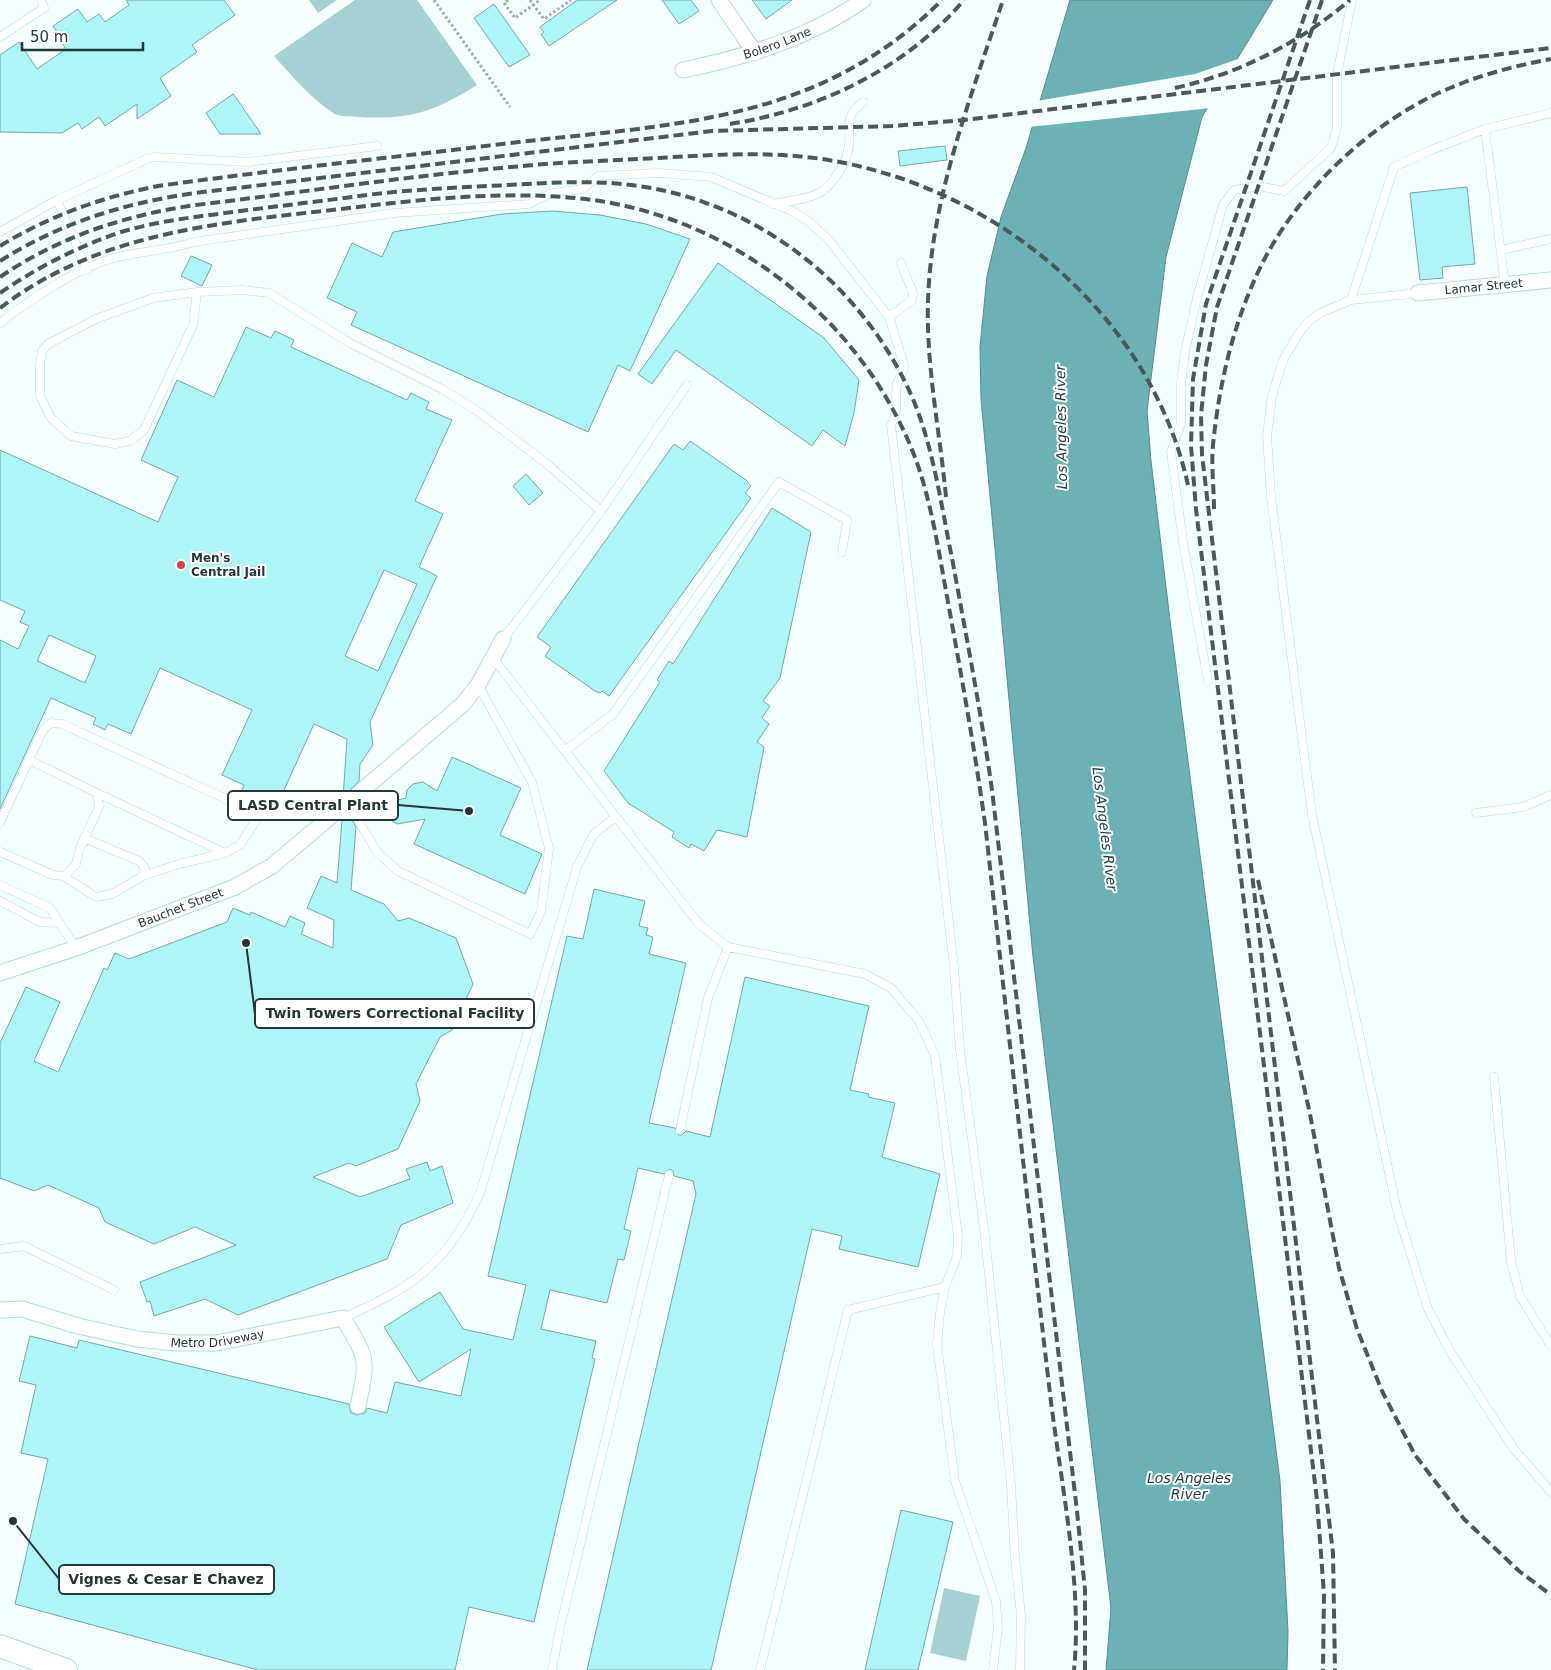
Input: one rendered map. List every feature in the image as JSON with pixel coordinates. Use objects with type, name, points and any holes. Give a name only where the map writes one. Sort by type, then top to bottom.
[{"type":"main road","points":[[0,1646],[66,1670]]},
{"type":"street","points":[[719,0],[755,53]]},
{"type":"street","name":"Bolero Lane","points":[[683,70],[755,53],[832,21],[863,0]]},
{"type":"street","name":"Lamar Street","points":[[1418,293],[1551,280]]},
{"type":"street","points":[[358,794],[463,704],[478,685],[503,639]]},
{"type":"street","name":"Bauchet Street","points":[[0,973],[76,948],[235,887],[272,866],[342,807]]},
{"type":"street","name":"Metro Driveway","points":[[0,1310],[22,1309],[78,1326],[137,1339],[196,1344],[216,1343],[344,1318]]},
{"type":"street","points":[[344,1318],[365,1356],[365,1371],[358,1406]]},
{"type":"lane","points":[[0,37],[44,8],[41,0]]},
{"type":"lane","points":[[1208,681],[1183,542],[1171,452],[1181,423],[1181,384],[1185,352],[1197,298],[1223,205],[1234,190],[1258,186],[1284,191],[1331,148],[1337,127],[1337,74],[1352,0]]},
{"type":"lane","points":[[774,204],[819,193],[829,184],[848,153],[850,117],[856,108],[864,102]]},
{"type":"lane","points":[[1351,300],[1394,168],[1431,150],[1484,129],[1551,113]]},
{"type":"lane","points":[[1484,129],[1505,285]]},
{"type":"lane","points":[[0,232],[57,200],[155,157],[248,162],[377,146]]},
{"type":"lane","points":[[0,323],[40,295],[109,260],[173,248],[194,242],[394,213],[529,204],[552,193],[583,189],[598,176],[659,173],[711,177],[792,211],[808,221],[828,239],[889,317],[904,365],[904,371],[897,383],[896,416],[891,425],[954,967],[960,1050],[986,1246],[1011,1485],[1015,1558],[1021,1615],[1020,1670]]},
{"type":"lane","points":[[57,200],[87,270]]},
{"type":"lane","points":[[1501,250],[1551,239]]},
{"type":"lane","points":[[889,317],[912,300],[912,293],[901,263]]},
{"type":"lane","points":[[198,292],[192,325],[144,430],[130,441],[115,444],[71,436],[51,418],[40,396],[42,351],[48,344],[96,319],[153,298],[198,292],[242,290],[268,293],[350,343],[442,389],[476,410],[547,464],[601,511]]},
{"type":"lane","points":[[1418,293],[1351,300],[1320,313],[1308,322],[1290,345],[1277,378],[1267,436],[1271,497],[1312,815],[1397,1210],[1428,1309],[1451,1354],[1514,1449],[1551,1492]]},
{"type":"lane","points":[[503,639],[601,511],[687,385]]},
{"type":"lane","points":[[566,750],[613,714],[779,482],[847,520],[842,552]]},
{"type":"lane","points":[[493,658],[699,924],[728,947],[865,974],[891,988],[919,1021],[935,1056],[958,1236],[957,1256],[945,1288],[940,1313],[937,1345],[955,1480],[996,1601],[998,1627],[993,1670]]},
{"type":"lane","points":[[356,817],[378,852],[398,871],[530,934],[542,912],[549,848],[532,782],[478,685]]},
{"type":"lane","points":[[0,822],[43,730],[50,723],[62,724],[212,792],[248,810],[255,822],[240,845],[225,853],[179,864],[143,876],[112,894],[96,897],[63,876],[43,872],[0,852]]},
{"type":"lane","points":[[29,760],[225,853]]},
{"type":"lane","points":[[63,876],[76,864],[84,838],[99,807],[97,793]]},
{"type":"lane","points":[[1476,813],[1523,807],[1551,795]]},
{"type":"lane","points":[[344,1318],[389,1298],[418,1278],[448,1248],[471,1213],[480,1193],[577,867],[593,835],[615,816]]},
{"type":"lane","points":[[84,838],[139,861],[145,868],[143,876]]},
{"type":"lane","points":[[0,885],[50,908],[76,948]]},
{"type":"lane","points":[[0,901],[40,922],[60,922]]},
{"type":"lane","points":[[680,1130],[708,998],[728,947]]},
{"type":"lane","points":[[1494,1077],[1511,1261],[1520,1296],[1551,1346]]},
{"type":"lane","points":[[552,1670],[560,1628],[669,1175]]},
{"type":"lane","points":[[0,1249],[24,1246],[114,1290]]},
{"type":"lane","points":[[760,1670],[848,1310],[945,1288]]},
{"type":"path","points":[[434,0],[510,107]]},
{"type":"path","points":[[508,0],[504,3],[515,18],[540,0]]},
{"type":"path","points":[[530,0],[544,19],[571,0]]},
{"type":"shaded area","points":[[309,0],[337,0],[318,13]]},
{"type":"shaded area","points":[[355,0],[417,0],[477,85],[434,108],[407,115],[377,118],[335,114],[318,102],[274,56]]},
{"type":"shaded area","points":[[944,1588],[980,1596],[966,1661],[930,1653]]},
{"type":"water","name":"Los Angeles River","points":[[1070,0],[1273,0],[1202,117],[1166,257],[1147,411],[1170,620],[1280,1481],[1288,1631],[1287,1670],[1106,1670],[1111,1608],[1033,957],[981,399],[980,347],[987,276],[1001,217],[1026,148]]},
{"type":"pier","points":[[1241,58],[1211,108],[1029,127],[1037,101],[1195,74]]},
{"type":"building","points":[[126,0],[224,0],[235,15],[192,45],[197,52],[160,78],[171,96],[137,119],[137,104],[105,126],[99,117],[82,129],[78,123],[62,133],[0,132],[0,55],[19,42],[37,69],[66,49],[62,43],[64,42],[53,26],[78,9],[87,22],[99,14],[105,22],[129,5]]},
{"type":"building","points":[[577,0],[617,0],[549,46],[541,34],[544,32],[540,27]]},
{"type":"building","points":[[662,0],[691,0],[699,11],[679,24]]},
{"type":"building","points":[[752,0],[792,0],[766,19]]},
{"type":"building","points":[[494,4],[530,55],[509,67],[474,18]]},
{"type":"building","points":[[233,94],[261,134],[220,134],[206,113]]},
{"type":"building","points":[[945,146],[947,160],[900,166],[898,151]]},
{"type":"building","points":[[1467,187],[1475,264],[1442,267],[1443,278],[1420,280],[1410,193]]},
{"type":"building","points":[[553,211],[600,215],[646,224],[690,239],[630,371],[618,365],[588,432],[351,325],[357,312],[327,298],[352,243],[382,257],[393,232],[502,214]]},
{"type":"building","points":[[191,256],[212,265],[202,286],[181,276]]},
{"type":"building","points":[[718,263],[824,338],[859,380],[854,413],[845,446],[823,430],[812,446],[676,350],[652,384],[638,374]]},
{"type":"building","points":[[246,327],[271,338],[275,331],[294,340],[291,347],[407,400],[411,393],[429,402],[426,409],[452,420],[415,501],[443,514],[419,567],[437,576],[370,722],[373,745],[360,764],[359,781],[349,791],[351,800],[357,803],[357,812],[353,813],[350,817],[356,827],[351,890],[384,904],[398,921],[409,918],[456,938],[473,984],[452,1030],[440,1037],[416,1084],[420,1101],[398,1149],[356,1166],[349,1163],[313,1177],[360,1197],[410,1179],[406,1169],[427,1162],[430,1171],[442,1166],[453,1203],[401,1225],[387,1259],[238,1315],[205,1299],[154,1316],[150,1301],[147,1302],[140,1282],[236,1245],[195,1227],[154,1244],[105,1222],[99,1208],[48,1185],[34,1191],[0,1178],[0,1043],[26,987],[60,1002],[34,1061],[58,1072],[104,968],[107,970],[115,953],[129,959],[227,922],[233,908],[250,915],[251,912],[285,927],[290,916],[305,923],[301,934],[333,948],[334,920],[307,908],[321,876],[337,883],[342,820],[348,814],[351,806],[349,801],[343,798],[347,739],[314,724],[279,801],[257,791],[254,798],[241,792],[244,785],[222,775],[252,710],[160,668],[131,734],[108,724],[105,730],[93,724],[96,718],[51,698],[0,809],[0,640],[18,649],[29,626],[20,622],[25,611],[0,600],[0,450],[158,522],[178,477],[141,460],[177,380],[214,397]],"holes":[[[384,570],[417,584],[378,671],[345,656]],[[49,635],[96,656],[85,683],[37,661]]]},
{"type":"building","points":[[690,441],[746,480],[751,486],[745,493],[751,498],[609,696],[602,691],[600,693],[545,656],[551,647],[537,637],[674,444],[683,450]]},
{"type":"building","points":[[526,474],[543,493],[529,505],[513,486]]},
{"type":"building","points":[[772,508],[811,532],[780,678],[763,701],[770,706],[762,718],[769,724],[757,742],[764,747],[747,837],[717,830],[704,851],[691,844],[689,848],[672,837],[674,832],[628,803],[604,771],[660,682],[657,680],[669,661],[673,664]]},
{"type":"building","points":[[452,757],[521,788],[500,835],[542,854],[525,894],[414,844],[425,819],[397,824],[387,818],[386,809],[389,802],[406,798],[407,790],[413,784],[423,782],[437,791]]},
{"type":"building","points":[[594,889],[645,901],[639,926],[648,928],[646,935],[653,937],[649,954],[686,963],[649,1123],[675,1128],[678,1135],[682,1135],[686,1131],[710,1137],[745,977],[869,1006],[850,1090],[869,1094],[868,1097],[895,1103],[882,1157],[940,1174],[918,1267],[839,1249],[842,1236],[812,1229],[711,1670],[587,1670],[696,1194],[693,1181],[674,1176],[673,1171],[670,1169],[664,1174],[638,1168],[624,1229],[631,1231],[624,1260],[618,1259],[607,1303],[550,1290],[541,1329],[596,1341],[592,1358],[595,1359],[534,1622],[469,1607],[455,1670],[258,1670],[15,1604],[48,1459],[21,1453],[36,1385],[19,1381],[30,1336],[77,1348],[79,1340],[349,1404],[351,1413],[357,1415],[365,1413],[367,1408],[387,1413],[395,1382],[461,1396],[471,1349],[419,1382],[384,1327],[440,1292],[463,1329],[513,1340],[526,1285],[488,1276],[567,936],[583,939]]},
{"type":"building","points":[[901,1510],[953,1522],[918,1670],[865,1670]]},
{"type":"tunnel","points":[[342,807],[358,794]]},
{"type":"railway","points":[[0,246],[37,226],[76,209],[158,186],[330,164],[623,131],[681,123],[737,112],[791,96],[843,73],[894,42],[942,0]]},
{"type":"railway","points":[[730,124],[796,108],[828,97],[858,83],[888,66],[915,47],[941,25],[964,0]]},
{"type":"railway","points":[[946,497],[929,350],[928,301],[931,262],[936,224],[955,148],[1003,0]]},
{"type":"railway","points":[[1310,0],[1206,304],[1193,379],[1191,446],[1196,509],[1317,1500],[1324,1594],[1323,1670]]},
{"type":"railway","points":[[1322,0],[1217,307],[1206,365],[1201,415],[1202,455],[1333,1553],[1335,1670]]},
{"type":"railway","points":[[1175,88],[1223,74],[1290,43],[1331,16],[1350,0]]},
{"type":"railway","points":[[0,261],[69,225],[143,202],[195,193],[712,131],[892,126],[964,120],[1551,48]]},
{"type":"railway","points":[[1214,509],[1213,445],[1228,355],[1242,312],[1259,270],[1275,240],[1295,212],[1317,184],[1343,159],[1370,135],[1399,115],[1429,98],[1460,84],[1505,69],[1551,59]]},
{"type":"railway","points":[[0,277],[22,263],[69,239],[144,215],[196,205],[441,174],[552,164],[730,154],[799,156],[822,159],[886,173],[946,197],[1003,228],[1055,267],[1101,313],[1139,365],[1168,423],[1188,485]]},
{"type":"railway","points":[[0,293],[43,266],[73,251],[121,232],[162,222],[397,192],[542,183],[596,182],[631,185],[677,194],[721,209],[762,229],[800,254],[835,285],[865,319],[892,357],[913,399],[926,438],[952,558],[983,732],[992,790],[1077,1511],[1085,1590],[1085,1670]]},
{"type":"railway","points":[[0,308],[40,281],[83,261],[126,245],[171,233],[217,224],[415,201],[505,195],[564,197],[593,200],[646,211],[697,230],[745,255],[789,286],[829,323],[864,364],[893,410],[916,460],[926,492],[934,525],[976,765],[985,823],[1053,1419],[1073,1564],[1076,1636],[1074,1670]]},
{"type":"railway","points":[[1258,880],[1310,1114],[1339,1268],[1357,1329],[1382,1391],[1415,1455],[1464,1519],[1519,1571],[1551,1595]]},
{"type":"place","name":"Men's Central Jail","points":[[181,565]]},
{"type":"place","name":"LASD Central Plant","points":[[469,811]]},
{"type":"place","name":"Twin Towers Correctional Facility","points":[[246,943]]},
{"type":"place","name":"Vignes & Cesar E Chavez","points":[[13,1521]]}]
